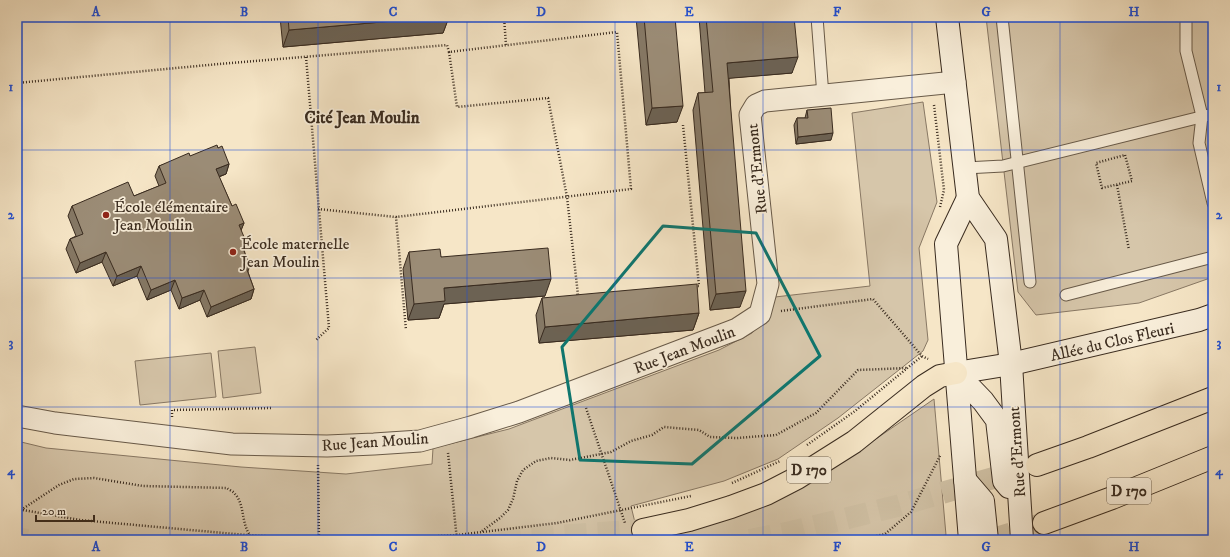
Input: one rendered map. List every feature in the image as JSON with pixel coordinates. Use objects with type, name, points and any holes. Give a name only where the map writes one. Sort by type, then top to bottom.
[{"type":"highway","name":"D 170","points":[[634,528],[689,520],[730,508],[766,494],[797,478],[854,442],[924,386],[940,376],[956,373]]},
{"type":"highway","points":[[1038,465],[1213,398]]},
{"type":"highway","name":"D 170","points":[[1044,523],[1213,458]]},
{"type":"main road","points":[[947,17],[968,198],[946,244],[970,540]]},
{"type":"main road","name":"Rue d'Ermont","points":[[968,198],[996,239],[1011,364],[1022,540]]},
{"type":"main road","name":"Allée du Clos Fleuri","points":[[956,373],[1011,364],[1208,317]]},
{"type":"main road","points":[[956,373],[997,420],[1004,481],[1020,501]]},
{"type":"main road","points":[[965,480],[982,501],[987,540]]},
{"type":"street","name":"Rue d'Ermont","points":[[760,314],[768,284],[750,115],[756,105],[765,101],[955,82]]},
{"type":"street","name":"Rue Jean Moulin","points":[[17,416],[55,423],[232,444],[317,445],[374,444],[420,441],[519,412],[737,329],[760,314]]},
{"type":"lane","points":[[817,17],[824,96]]},
{"type":"lane","points":[[1002,17],[1030,282]]},
{"type":"lane","points":[[1186,17],[1186,51],[1202,116],[1199,143],[1213,203]]},
{"type":"lane","points":[[964,168],[1003,166],[1213,114]]},
{"type":"lane","points":[[1066,295],[1213,257]]},
{"type":"path","points":[[504,17],[506,45]]},
{"type":"path","points":[[318,209],[396,217],[631,189],[617,32],[449,52]]},
{"type":"path","points":[[17,83],[447,45],[457,107],[548,98],[566,197],[578,295]]},
{"type":"path","points":[[306,57],[329,328],[316,340]]},
{"type":"path","points":[[932,84],[944,190],[938,212]]},
{"type":"path","points":[[683,125],[699,286],[691,286]]},
{"type":"path","points":[[1125,155],[1132,181],[1117,185],[1102,188],[1096,163],[1125,155]]},
{"type":"path","points":[[1117,185],[1129,250]]},
{"type":"path","points":[[396,217],[406,330]]},
{"type":"path","points":[[571,296],[586,295]]},
{"type":"path","points":[[760,314],[873,300],[922,356],[956,373]]},
{"type":"path","points":[[804,448],[855,411],[922,356]]},
{"type":"path","points":[[481,532],[508,510],[513,499],[517,481],[523,470],[536,461],[551,458],[570,460],[611,452],[631,441],[652,435],[664,427],[699,430],[710,437],[737,438],[776,435],[816,413],[858,370],[907,368]]},
{"type":"path","points":[[580,389],[620,511],[634,528]]},
{"type":"path","points":[[174,438],[172,410],[272,408]]},
{"type":"path","points":[[446,434],[457,540]]},
{"type":"path","points":[[317,445],[319,539]]},
{"type":"path","points":[[859,540],[885,534],[911,512],[943,452]]},
{"type":"path","points":[[726,486],[783,460]]},
{"type":"path","points":[[21,510],[59,485],[74,479],[94,478],[143,486],[227,488],[235,493],[240,503],[245,529],[250,535]]},
{"type":"path","points":[[17,509],[80,520],[250,535],[319,539],[402,538],[457,535],[557,523],[696,495]]},
{"type":"highlighted area","points":[[663,226],[756,233],[820,356],[692,464],[580,460],[562,347]]},
{"type":"shaded area","points":[[986,17],[1213,17],[1213,277],[1139,303],[1036,315],[1018,292]]},
{"type":"shaded area","points":[[923,102],[937,202],[919,248],[928,340],[923,351],[838,418],[778,459],[724,481],[631,506],[637,531],[739,511],[819,478],[934,399],[946,535],[920,540],[17,540],[17,441],[46,448],[241,467],[346,474],[432,464],[433,448],[509,429],[719,350],[752,333],[769,313],[775,297],[870,286],[852,113]]},
{"type":"shaded area","points":[[255,347],[261,393],[223,398],[218,351]]},
{"type":"shaded area","points":[[211,353],[216,397],[140,405],[135,361]]},
{"type":"building","points":[[288,17],[440,17],[289,30]]},
{"type":"building","points":[[644,17],[675,17],[683,106],[652,108]]},
{"type":"building","points":[[706,17],[794,17],[798,57],[727,63],[746,291],[716,294],[698,93],[713,92]]},
{"type":"building","points":[[831,108],[833,133],[798,137],[797,118],[808,118],[807,110]]},
{"type":"building","points":[[217,145],[218,148],[222,146],[229,164],[216,169],[232,206],[236,204],[244,223],[239,225],[247,244],[242,246],[250,266],[246,267],[254,289],[211,307],[204,290],[182,298],[175,280],[151,290],[141,266],[117,276],[106,252],[80,263],[70,239],[83,234],[72,206],[128,182],[134,196],[166,183],[159,166],[189,153],[190,156]]},
{"type":"building","points":[[548,248],[551,279],[444,288],[445,301],[414,304],[409,252],[440,249],[441,257]]},
{"type":"building","points":[[697,284],[699,313],[545,327],[542,298]]},
{"type":"tunnel","points":[[750,540],[791,532],[897,506],[1021,470]]},
{"type":"tunnel","points":[[990,540],[1038,525]]},
{"type":"tunnel","points":[[499,540],[643,530]]},
{"type":"tunnel","points":[[17,538],[27,540]]},
{"type":"place","name":"École élémentaire Jean Moulin","points":[[106,215]]},
{"type":"place","name":"École maternelle Jean Moulin","points":[[233,252]]},
{"type":"district","name":"Cité Jean Moulin","points":[[362,117]]}]
